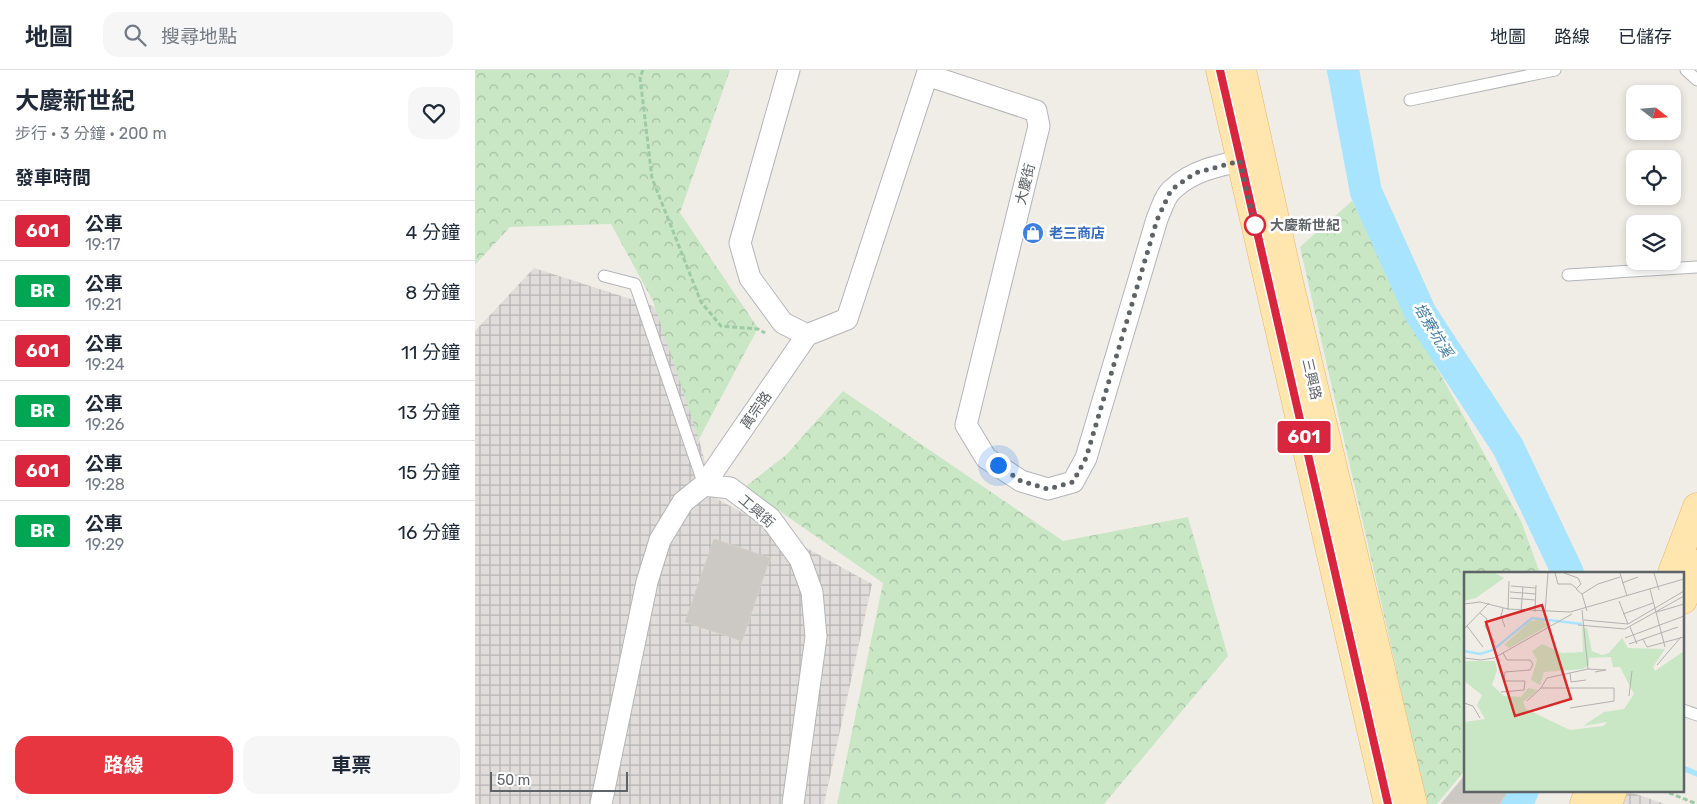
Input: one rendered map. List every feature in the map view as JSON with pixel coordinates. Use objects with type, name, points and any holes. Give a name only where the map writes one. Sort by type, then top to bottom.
[{"type":"main road","name":"三興路","points":[[1220,70],[1250,159],[1413,804]]},
{"type":"main road","name":"三興路","points":[[1242,70],[1250,159],[1388,804]]},
{"type":"main road","points":[[1671,572],[1695,518]]},
{"type":"main road","points":[[1685,595],[1697,564]]},
{"type":"main road","points":[[1584,804],[1588,792]]},
{"type":"main road","points":[[1607,804],[1612,792]]},
{"type":"street","points":[[789,70],[740,242],[750,278],[783,323],[807,335]]},
{"type":"street","name":"大慶街","points":[[807,335],[847,319],[927,75],[1036,111],[1039,126],[967,425],[986,458],[1021,481],[1048,489],[1073,482],[1086,458],[1157,220],[1171,190],[1195,173],[1250,159]]},
{"type":"street","name":"萬宗路","points":[[704,485],[807,335]]},
{"type":"street","points":[[601,804],[647,582],[660,540],[683,502],[704,485]]},
{"type":"street","name":"工興街","points":[[704,485],[731,488],[770,518],[800,559],[813,592],[816,637],[793,804]]},
{"type":"lane","points":[[1409,100],[1555,70]]},
{"type":"lane","points":[[1686,70],[1697,80]]},
{"type":"lane","points":[[1568,275],[1697,267]]},
{"type":"lane","points":[[604,276],[635,284],[704,485]]},
{"type":"lane","points":[[1685,711],[1697,715]]},
{"type":"path","points":[[643,70],[640,77],[652,178],[701,302],[721,326],[758,329],[766,334]]},
{"type":"path","points":[[1667,792],[1697,804]]},
{"type":"shaded area","points":[[534,268],[665,310],[714,497],[872,584],[824,804],[475,804],[475,331]]},
{"type":"shaded area","points":[[1623,792],[1630,792],[1665,804],[1619,804]]},
{"type":"green space","points":[[475,70],[730,70],[680,213],[758,328],[699,439],[653,301],[611,224],[510,227],[475,265]]},
{"type":"green space","points":[[1352,201],[1419,335],[1521,521],[1540,572],[1464,572],[1464,771],[1437,804],[1427,804],[1300,247]]},
{"type":"green space","points":[[843,391],[1063,541],[1188,517],[1228,656],[1104,804],[837,804],[883,583],[745,487],[786,455]]},
{"type":"building","points":[[714,539],[770,558],[742,641],[685,622]]},
{"type":"building","points":[[1464,776],[1464,792],[1507,792],[1500,804],[1441,804]]},
{"type":"waterway","name":"塔寮坑溪","points":[[1343,70],[1366,192],[1421,314],[1508,447],[1568,572]]},
{"type":"waterway","points":[[1685,769],[1697,774]]},
{"type":"waterway","name":"塔寮坑溪","points":[[1517,804],[1522,792]]},
{"type":"bus line","name":"601","points":[[1220,70],[1388,804]]},
{"type":"place","name":"大慶新世紀","points":[[1255,225]]},
{"type":"place","name":"老三商店","points":[[1033,233]]},
{"type":"route","points":[[998,465],[1021,481],[1048,489],[1073,482],[1086,458],[1157,220],[1171,190],[1195,173],[1240,161],[1257,234],[1255,225]]}]
